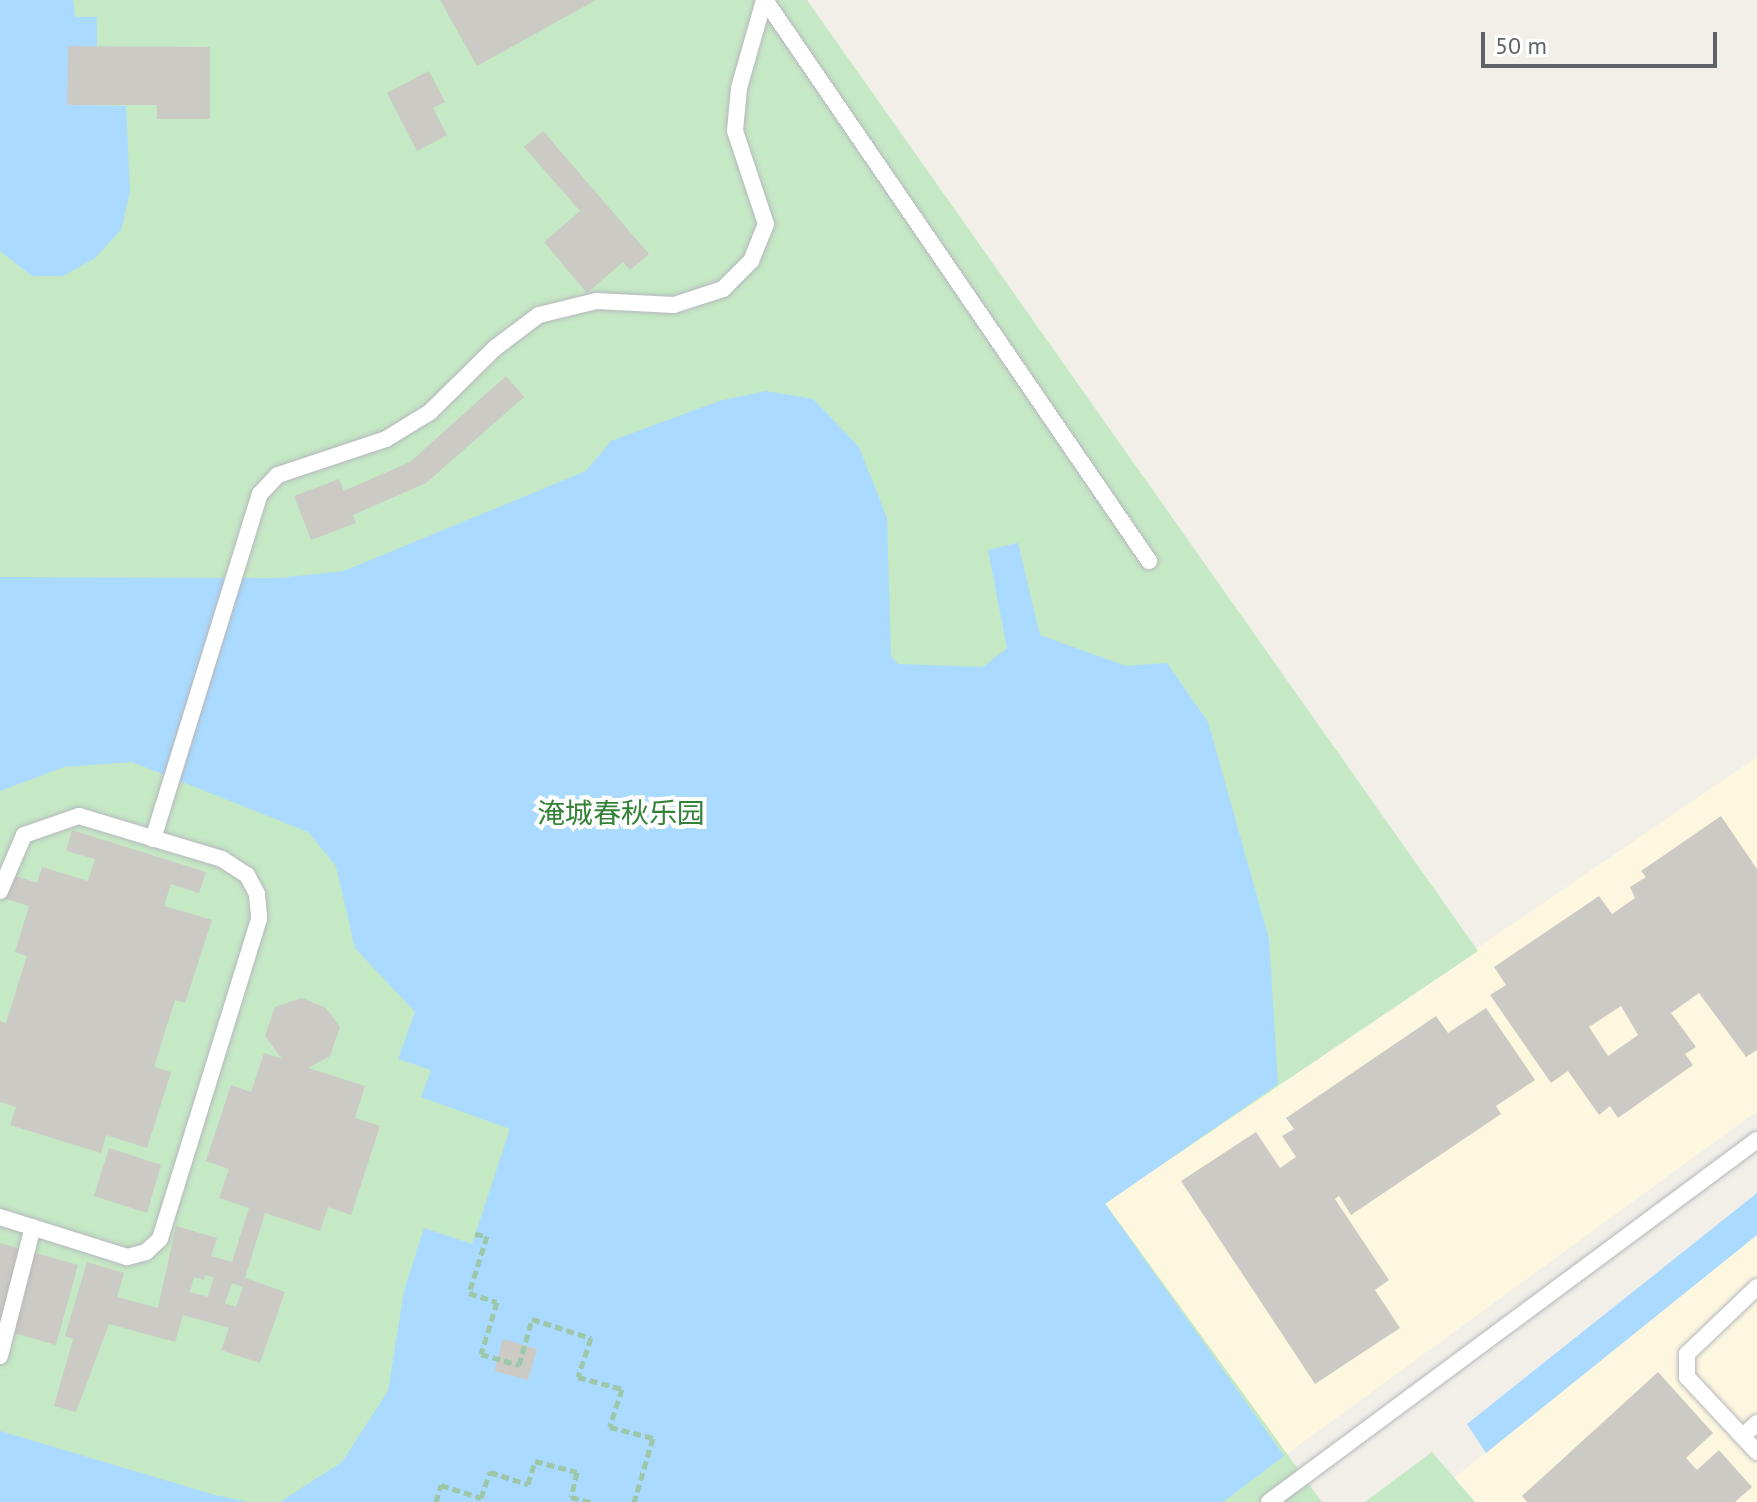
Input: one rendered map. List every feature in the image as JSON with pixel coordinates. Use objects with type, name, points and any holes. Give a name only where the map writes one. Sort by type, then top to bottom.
[{"type":"lane","points":[[765,0],[1149,561]]},
{"type":"lane","points":[[153,839],[260,494],[278,475],[386,439],[430,412],[495,348],[539,315],[596,301],[674,305],[723,289],[751,261],[766,224],[735,131],[739,88],[765,0]]},
{"type":"lane","points":[[0,891],[24,835],[48,824],[79,816],[222,859],[247,875],[257,894],[259,919],[160,1239],[146,1252],[127,1257],[0,1217]]},
{"type":"lane","points":[[1269,1502],[1757,1140]]},
{"type":"lane","points":[[0,1356],[33,1227]]},
{"type":"lane","points":[[1757,1287],[1687,1354],[1687,1377],[1757,1452]]},
{"type":"lane","points":[[1743,1436],[1757,1423]]},
{"type":"path","points":[[475,1234],[487,1236],[469,1293],[497,1302],[481,1354],[519,1365],[532,1319],[591,1338],[578,1377],[622,1389],[610,1427],[653,1438],[634,1502]]},
{"type":"path","points":[[436,1502],[441,1485],[481,1498],[490,1472],[528,1484],[535,1461],[577,1472],[571,1497],[590,1502]]},
{"type":"shaded area","points":[[1757,757],[1757,1111],[1284,1456],[1104,1203]]},
{"type":"shaded area","points":[[1757,1235],[1757,1502],[1475,1502],[1454,1478]]},
{"type":"green space","name":"淹城春秋乐园","points":[[0,0],[807,0],[1478,951],[1105,1203],[1322,1502],[0,1502]]},
{"type":"green space","points":[[1432,1452],[1475,1502],[1365,1502]]},
{"type":"water","points":[[0,0],[73,0],[75,17],[97,17],[97,46],[67,105],[126,106],[130,192],[121,230],[95,258],[63,276],[32,276],[0,251]]},
{"type":"water","points":[[766,391],[813,399],[859,447],[887,518],[891,656],[898,664],[983,667],[1007,648],[988,550],[1018,543],[1040,635],[1126,666],[1167,663],[1208,722],[1269,939],[1278,1084],[1105,1204],[1284,1456],[1223,1502],[280,1502],[342,1462],[388,1391],[404,1291],[424,1228],[472,1244],[510,1129],[421,1097],[431,1070],[398,1059],[415,1012],[355,948],[336,866],[308,832],[132,762],[64,767],[0,791],[0,577],[279,578],[344,571],[586,471],[611,441],[719,401]]},
{"type":"water","points":[[1757,1193],[1757,1235],[1486,1453],[1467,1424]]},
{"type":"water","points":[[0,1431],[215,1495],[248,1502],[0,1502]]},
{"type":"building","points":[[440,0],[596,0],[477,66]]},
{"type":"building","points":[[68,46],[210,47],[210,119],[157,119],[157,105],[67,105]]},
{"type":"building","points":[[429,71],[445,102],[433,108],[447,135],[417,151],[387,93]]},
{"type":"building","points":[[543,131],[649,254],[630,270],[623,262],[587,293],[544,242],[580,211],[524,147]]},
{"type":"building","points":[[506,376],[524,397],[426,483],[353,515],[356,523],[311,540],[294,496],[339,479],[344,491],[410,462]]},
{"type":"building","points":[[1721,816],[1757,869],[1757,1050],[1746,1057],[1699,993],[1671,1013],[1696,1047],[1685,1054],[1693,1065],[1618,1118],[1610,1106],[1599,1115],[1568,1071],[1551,1083],[1490,995],[1506,985],[1494,967],[1599,896],[1612,914],[1635,898],[1630,887],[1646,877],[1641,871]],"holes":[[[1621,1006],[1638,1035],[1608,1056],[1589,1027]]]},
{"type":"building","points":[[72,830],[206,872],[199,893],[171,884],[164,906],[212,920],[185,1003],[175,1000],[154,1067],[171,1072],[147,1148],[106,1135],[101,1153],[10,1125],[16,1107],[0,1102],[0,1021],[6,1023],[27,956],[15,952],[29,906],[0,897],[0,871],[37,883],[42,867],[88,881],[95,859],[66,851]]},
{"type":"building","points":[[302,998],[326,1008],[340,1027],[330,1056],[308,1068],[365,1086],[355,1118],[380,1126],[351,1215],[328,1207],[320,1231],[265,1213],[245,1278],[285,1292],[260,1363],[221,1350],[229,1328],[183,1315],[175,1342],[109,1324],[76,1412],[54,1406],[73,1339],[65,1336],[87,1262],[124,1273],[117,1297],[158,1308],[176,1226],[217,1238],[211,1256],[232,1262],[249,1208],[219,1198],[229,1169],[206,1161],[231,1085],[251,1092],[264,1053],[282,1059],[265,1036],[275,1007]],"holes":[[[205,1275],[214,1277],[208,1297],[190,1292],[194,1277],[204,1280]],[[232,1283],[243,1287],[236,1307],[225,1303]]]},
{"type":"building","points":[[1486,1008],[1535,1080],[1496,1106],[1501,1114],[1351,1215],[1339,1196],[1335,1199],[1389,1280],[1375,1290],[1400,1328],[1315,1384],[1181,1181],[1256,1132],[1280,1168],[1296,1157],[1282,1136],[1294,1129],[1286,1118],[1436,1016],[1448,1033]]},
{"type":"building","points":[[109,1148],[161,1165],[147,1213],[94,1196]]},
{"type":"building","points":[[0,1243],[78,1265],[56,1345],[0,1329]]},
{"type":"building","points":[[503,1339],[537,1349],[528,1380],[494,1371]]},
{"type":"building","points":[[1658,1372],[1713,1433],[1686,1458],[1697,1470],[1719,1450],[1752,1487],[1735,1502],[1527,1502],[1522,1496]]}]
